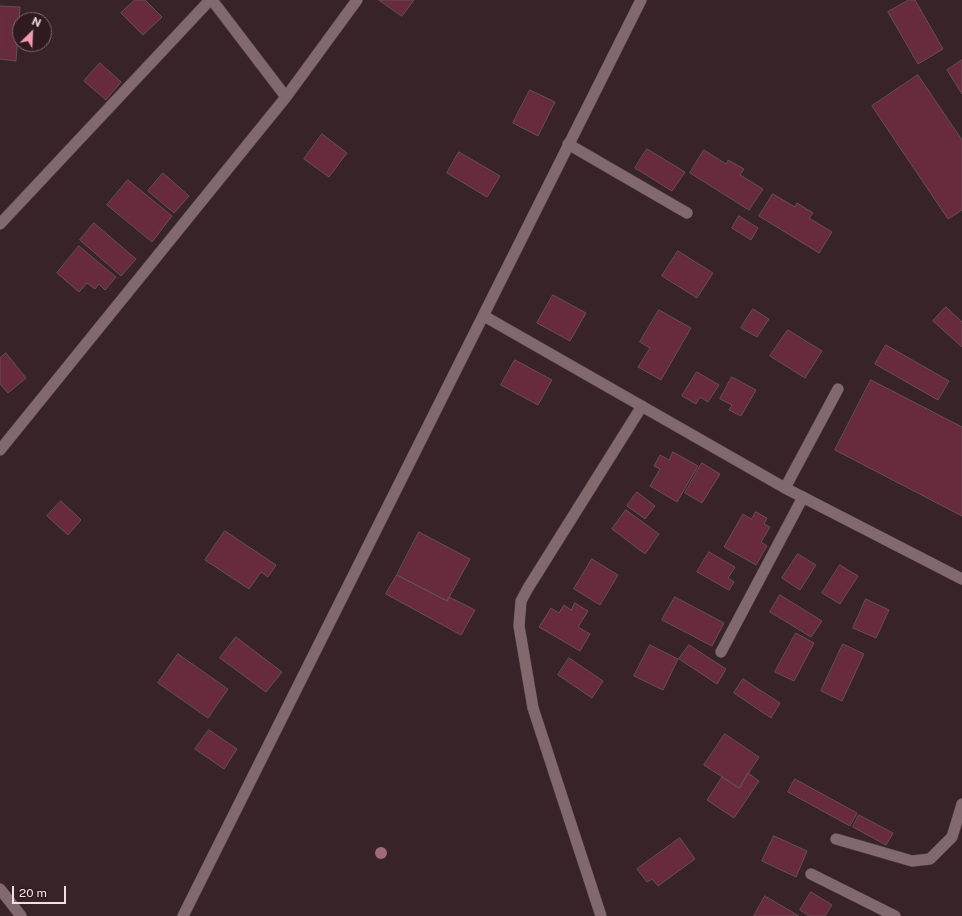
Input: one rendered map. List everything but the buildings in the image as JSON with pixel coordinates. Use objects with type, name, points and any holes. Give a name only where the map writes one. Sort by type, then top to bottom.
[{"type":"street","points":[[0,224],[211,0],[286,97]]},
{"type":"street","points":[[0,450],[286,97],[357,0]]},
{"type":"street","points":[[183,916],[641,0]]},
{"type":"street","points":[[568,144],[686,213]]},
{"type":"street","points":[[484,316],[785,488],[962,579]]},
{"type":"street","points":[[785,488],[838,389]]},
{"type":"street","points":[[601,916],[533,708],[519,626],[521,601],[642,406]]},
{"type":"street","points":[[721,652],[803,497]]},
{"type":"street","points":[[836,839],[912,861],[930,859],[952,837],[962,804]]},
{"type":"street","points":[[811,874],[895,916]]},
{"type":"street","points":[[0,889],[20,916]]}]
